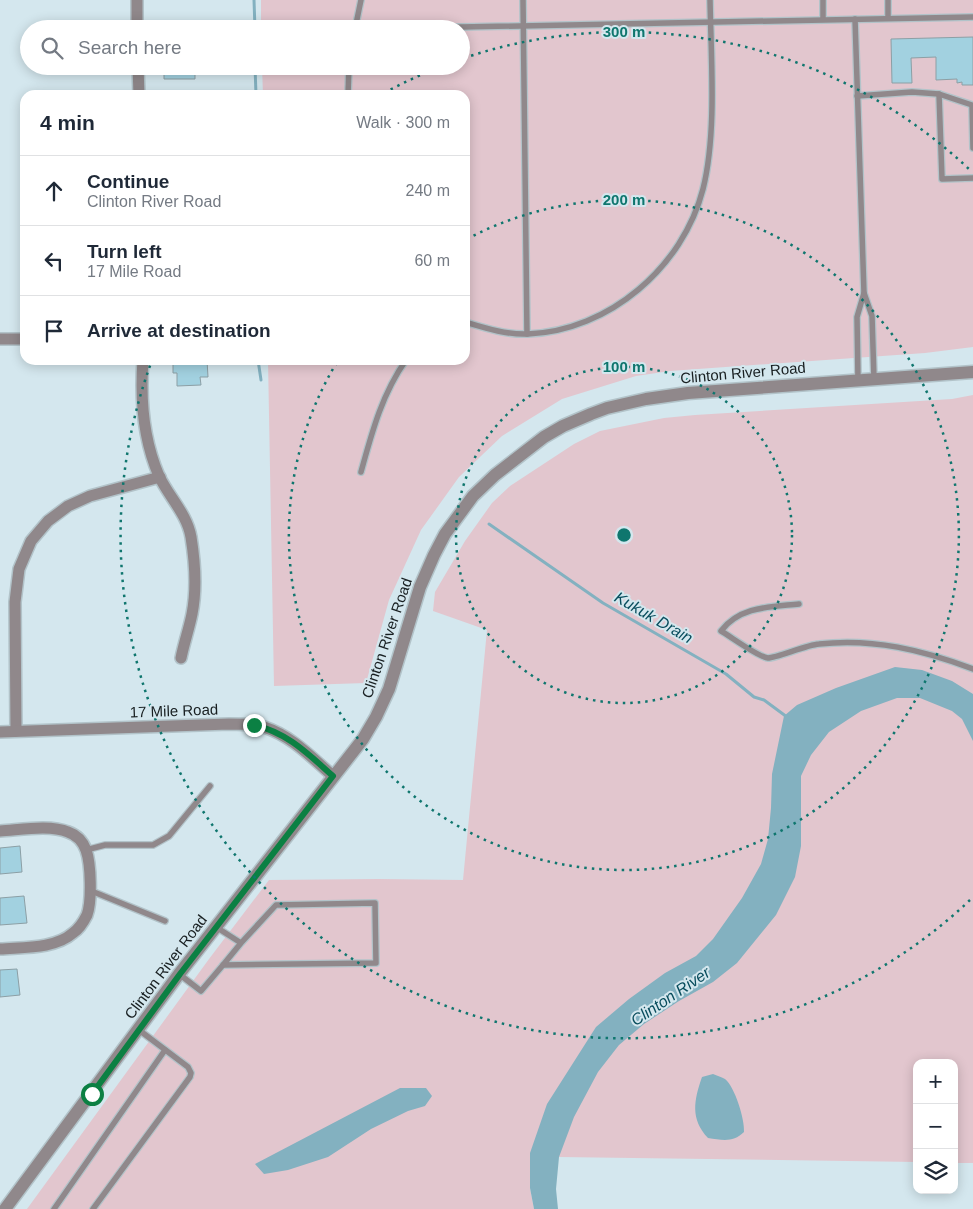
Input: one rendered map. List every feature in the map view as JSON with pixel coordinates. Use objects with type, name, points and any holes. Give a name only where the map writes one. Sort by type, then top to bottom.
[{"type":"street","points":[[137,0],[137,20]]},
{"type":"street","points":[[138,75],[139,90]]},
{"type":"street","points":[[0,340],[20,339]]},
{"type":"street","points":[[143,365],[141,388],[146,434],[160,477],[187,522],[191,536],[194,596],[181,658]]},
{"type":"street","name":"Clinton River Road","points":[[6,1209],[180,974],[363,739],[376,717],[388,689],[420,587],[445,534],[473,496],[514,459],[563,426],[627,402],[688,393],[973,372]]},
{"type":"street","points":[[16,731],[15,602],[19,569],[31,541],[48,521],[68,506],[90,496],[160,477]]},
{"type":"street","name":"17 Mile Road","points":[[0,732],[229,724],[254,725],[286,737],[333,776]]},
{"type":"street","points":[[0,831],[63,830],[79,838],[86,850],[89,890],[87,914],[79,927],[68,937],[42,946],[0,949]]},
{"type":"lane","points":[[357,20],[361,0]]},
{"type":"lane","points":[[524,0],[527,334]]},
{"type":"lane","points":[[470,323],[499,331],[527,334],[554,332],[572,326],[603,313],[630,298],[675,251],[692,222],[703,189],[709,150],[712,109],[710,0]]},
{"type":"lane","points":[[823,0],[823,19]]},
{"type":"lane","points":[[888,0],[888,17]]},
{"type":"lane","points":[[470,26],[888,17],[973,17]]},
{"type":"lane","points":[[855,19],[864,293],[872,316],[874,379]]},
{"type":"lane","points":[[348,90],[349,75]]},
{"type":"lane","points":[[857,96],[912,92],[939,94],[972,105],[973,148]]},
{"type":"lane","points":[[939,94],[942,180],[973,178]]},
{"type":"lane","points":[[858,380],[857,317],[864,293]]},
{"type":"lane","points":[[361,472],[376,417],[387,390],[403,365]]},
{"type":"lane","points":[[799,604],[767,606],[751,610],[726,624],[721,631],[768,658],[813,645],[852,642],[904,648],[973,669]]},
{"type":"lane","points":[[86,850],[105,845],[153,845],[169,836],[210,786]]},
{"type":"lane","points":[[89,890],[165,921]]},
{"type":"lane","points":[[180,974],[201,990],[241,943],[276,905],[375,903],[376,963],[223,965]]},
{"type":"lane","points":[[216,928],[241,943]]},
{"type":"lane","points":[[93,1209],[190,1077],[191,1073],[188,1067],[139,1030]]},
{"type":"lane","points":[[54,1209],[165,1050]]},
{"type":"shaded area","points":[[261,0],[973,0],[973,347],[925,353],[670,371],[636,376],[562,399],[502,436],[459,477],[421,530],[389,600],[366,683],[274,686],[268,365],[470,365],[470,90],[263,90],[262,75],[470,75],[470,20],[261,20]]},
{"type":"shaded area","points":[[973,395],[973,1163],[958,1163],[958,1059],[913,1059],[913,1162],[559,1157],[530,1153],[530,1188],[534,1209],[27,1209],[209,959],[269,880],[463,880],[487,630],[433,611],[435,592],[465,541],[492,503],[510,486],[574,444],[600,431],[664,418],[952,399]]},
{"type":"water","name":"Clinton River","points":[[895,667],[922,670],[952,681],[973,694],[973,741],[962,719],[952,711],[920,698],[897,698],[861,711],[829,732],[811,755],[801,776],[801,846],[795,877],[776,915],[737,963],[713,982],[644,1024],[619,1045],[598,1072],[574,1117],[559,1157],[556,1189],[558,1209],[534,1209],[530,1188],[530,1153],[547,1104],[596,1027],[629,999],[665,973],[696,956],[713,939],[742,898],[761,864],[768,839],[772,774],[784,716],[797,705],[836,688]]},
{"type":"water","points":[[713,1074],[724,1078],[736,1096],[744,1132],[736,1138],[723,1140],[708,1138],[698,1124],[695,1109],[702,1077]]},
{"type":"water","points":[[400,1088],[426,1088],[432,1096],[425,1106],[408,1111],[371,1129],[328,1157],[288,1170],[264,1174],[255,1164]]},
{"type":"building","points":[[973,37],[973,85],[962,85],[962,82],[957,83],[957,79],[936,80],[936,57],[911,58],[912,83],[892,83],[891,39]]},
{"type":"building","points":[[164,75],[195,75],[195,79],[164,79]]},
{"type":"building","points":[[173,365],[207,365],[208,377],[200,377],[201,385],[177,386],[177,373],[173,373]]},
{"type":"building","points":[[20,846],[22,872],[0,874],[0,848]]},
{"type":"building","points":[[24,896],[27,923],[0,925],[0,898]]},
{"type":"building","points":[[17,969],[20,995],[0,997],[0,970]]},
{"type":"waterway","name":"Kukuk Drain","points":[[254,0],[255,20]]},
{"type":"waterway","name":"Kukuk Drain","points":[[255,75],[256,90]]},
{"type":"waterway","name":"Kukuk Drain","points":[[259,365],[261,380]]},
{"type":"waterway","name":"Kukuk Drain","points":[[489,524],[603,603],[726,674],[754,697],[764,700],[787,717]]},
{"type":"route","points":[[92,1094],[180,974],[333,776],[280,733],[254,725]]}]
